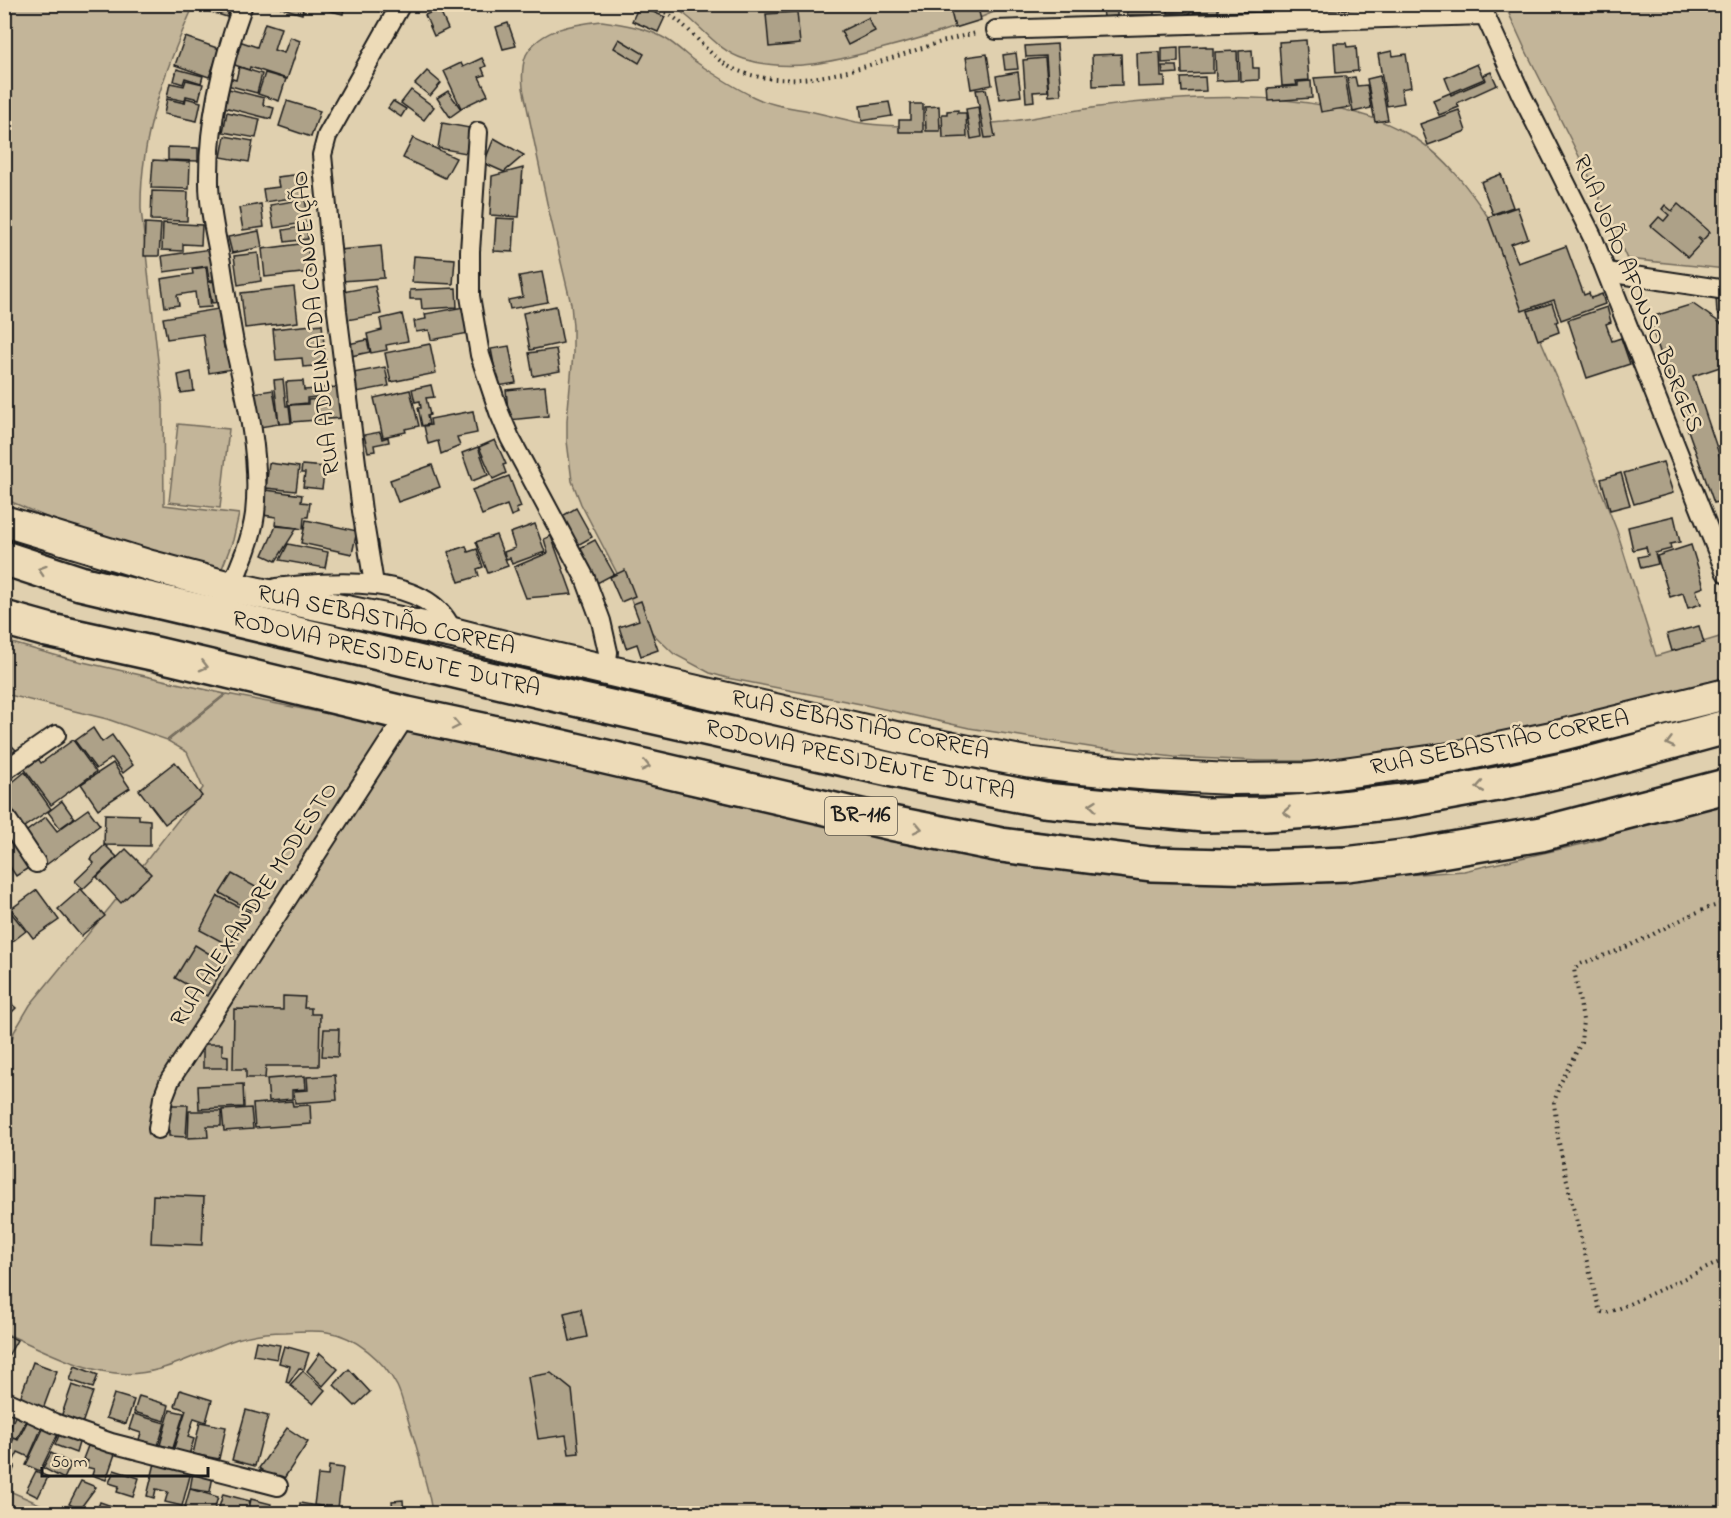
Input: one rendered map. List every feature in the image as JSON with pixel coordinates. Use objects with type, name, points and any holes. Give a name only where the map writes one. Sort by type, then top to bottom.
[{"type":"highway","name":"RODOVIA PRESIDENTE DUTRA","points":[[4,558],[91,586],[799,750],[1033,798],[1098,806],[1204,815],[1301,812],[1403,801],[1586,765],[1726,727]]},
{"type":"highway","name":"BR-116","points":[[4,618],[407,714],[558,746],[891,823],[1001,845],[1151,864],[1262,867],[1346,864],[1411,856],[1541,834],[1726,786]]},
{"type":"highway","points":[[4,628],[43,639],[156,654]]},
{"type":"main road","name":"RUA SEBASTIÃO CORREA","points":[[4,521],[151,567],[242,589],[453,633],[897,737],[1026,762],[1140,774],[1231,779],[1308,778],[1450,758],[1557,736],[1726,694]]},
{"type":"street","points":[[243,4],[218,87],[212,124],[209,183],[213,223],[253,435],[256,475],[255,515],[241,567],[242,589],[312,584],[374,584],[402,591],[437,608],[450,624],[453,633]]},
{"type":"street","name":"RUA ADELINA DA CONCEIÇÃO","points":[[374,584],[362,511],[337,311],[322,155],[327,136],[401,4]]},
{"type":"street","points":[[996,30],[1482,10]]},
{"type":"street","name":"RUA JOÃO AFONSO BORGES","points":[[1482,10],[1592,236],[1726,573]]},
{"type":"street","points":[[478,132],[470,285],[480,355],[510,438],[585,578],[601,621],[608,652],[606,670]]},
{"type":"street","points":[[1607,272],[1726,290]]},
{"type":"street","name":"RUA ALEXANDRE MODESTO","points":[[158,1129],[163,1098],[170,1080],[407,714]]},
{"type":"street","points":[[4,771],[56,735]]},
{"type":"street","points":[[4,815],[36,863]]},
{"type":"street","points":[[4,1400],[111,1443],[278,1486]]},
{"type":"path","points":[[649,4],[674,18],[710,54],[735,69],[761,77],[786,80],[851,70],[973,34],[996,30]]},
{"type":"path","points":[[1726,903],[1688,915],[1637,942],[1581,964],[1574,969],[1583,1020],[1581,1043],[1558,1086],[1554,1103],[1558,1138],[1570,1195],[1599,1309],[1602,1312],[1607,1313],[1629,1304],[1726,1259]]},
{"type":"shaded area","points":[[5,5],[194,5],[173,54],[156,104],[145,156],[141,209],[163,405],[164,505],[239,514],[233,540],[221,571],[66,526],[5,499]]},
{"type":"shaded area","points":[[671,5],[1009,5],[948,30],[867,53],[814,64],[779,65],[744,59],[728,52]]},
{"type":"shaded area","points":[[1505,5],[1726,5],[1726,269],[1627,259],[1593,184]]},
{"type":"shaded area","points":[[602,21],[635,27],[659,35],[715,75],[760,100],[865,124],[904,126],[996,123],[1136,102],[1220,97],[1263,98],[1306,102],[1347,110],[1385,123],[1418,140],[1439,156],[1465,185],[1488,217],[1561,387],[1617,531],[1656,656],[1726,635],[1726,688],[1615,719],[1329,761],[1260,761],[1174,757],[1096,748],[969,728],[727,678],[710,673],[674,654],[644,625],[581,504],[572,481],[567,441],[573,354],[571,304],[523,88],[526,55],[540,39],[560,29]]},
{"type":"shaded area","points":[[178,424],[229,429],[220,508],[169,502]]},
{"type":"shaded area","points":[[5,641],[65,658],[225,694],[167,740],[107,719],[5,694]]},
{"type":"shaded area","points":[[227,694],[556,762],[710,800],[898,841],[1312,881],[1464,871],[1587,843],[1726,796],[1726,1513],[432,1513],[419,1456],[397,1386],[385,1368],[368,1351],[338,1334],[302,1331],[255,1335],[237,1339],[163,1368],[132,1374],[88,1367],[5,1333],[4,1072],[14,1032],[30,1005],[203,788],[187,752],[168,741]]},
{"type":"shaded area","points":[[5,1489],[60,1513],[5,1513]]},
{"type":"building","points":[[207,4],[231,4],[227,17],[205,10]]},
{"type":"building","points":[[269,4],[304,4],[302,14]]},
{"type":"building","points":[[312,4],[345,4],[343,14],[311,6]]},
{"type":"building","points":[[357,4],[386,4],[384,12]]},
{"type":"building","points":[[949,4],[977,4],[981,20],[955,28]]},
{"type":"building","points":[[1078,4],[1117,4],[1117,16],[1104,17],[1103,10],[1078,11]]},
{"type":"building","points":[[1127,4],[1154,4],[1154,15],[1127,15]]},
{"type":"building","points":[[1168,4],[1191,4],[1190,14],[1168,13]]},
{"type":"building","points":[[1194,4],[1218,4],[1218,13],[1194,13]]},
{"type":"building","points":[[1359,4],[1409,4],[1410,8],[1360,11]]},
{"type":"building","points":[[639,6],[665,17],[658,32],[632,21]]},
{"type":"building","points":[[439,9],[448,29],[434,36],[425,15]]},
{"type":"building","points":[[797,12],[800,44],[769,47],[766,14]]},
{"type":"building","points":[[868,18],[875,31],[848,45],[841,31]]},
{"type":"building","points":[[265,23],[281,28],[274,50],[284,53],[290,37],[300,41],[287,79],[250,67],[249,70],[232,64],[239,41],[257,47]]},
{"type":"building","points":[[508,23],[516,46],[503,49],[496,27]]},
{"type":"building","points":[[185,37],[220,49],[209,77],[175,65]]},
{"type":"building","points":[[619,39],[644,54],[639,63],[614,48]]},
{"type":"building","points":[[1306,40],[1309,80],[1296,81],[1297,85],[1282,86],[1279,42]]},
{"type":"building","points":[[1334,43],[1346,43],[1347,47],[1356,46],[1358,71],[1336,73]]},
{"type":"building","points":[[1057,44],[1061,95],[1049,96],[1046,56],[1026,57],[1025,46]]},
{"type":"building","points":[[1206,46],[1206,48],[1213,48],[1213,73],[1182,74],[1181,47]]},
{"type":"building","points":[[1178,47],[1178,62],[1162,63],[1162,48]]},
{"type":"building","points":[[1252,50],[1253,68],[1259,68],[1259,80],[1240,81],[1239,51]]},
{"type":"building","points":[[1237,51],[1238,80],[1216,81],[1215,52]]},
{"type":"building","points":[[1392,51],[1393,56],[1406,54],[1411,87],[1401,89],[1404,103],[1387,106],[1378,54]]},
{"type":"building","points":[[1160,52],[1161,77],[1165,77],[1165,86],[1138,87],[1137,53]]},
{"type":"building","points":[[1016,53],[1018,69],[1005,70],[1003,55]]},
{"type":"building","points":[[987,54],[992,85],[971,89],[966,57]]},
{"type":"building","points":[[1121,54],[1122,85],[1093,86],[1092,55]]},
{"type":"building","points":[[482,58],[486,66],[482,68],[485,75],[479,77],[488,95],[461,108],[444,71],[461,63],[463,67]]},
{"type":"building","points":[[1045,58],[1048,91],[1033,92],[1034,101],[1026,102],[1023,60]]},
{"type":"building","points":[[1477,64],[1484,79],[1451,93],[1445,78]]},
{"type":"building","points":[[1162,66],[1177,66],[1178,73],[1163,74]]},
{"type":"building","points":[[239,67],[262,74],[257,93],[227,85],[229,78],[236,80]]},
{"type":"building","points":[[177,69],[203,76],[201,83],[185,78],[183,84],[174,81]]},
{"type":"building","points":[[427,71],[441,83],[430,96],[415,84]]},
{"type":"building","points":[[1018,72],[1021,96],[1000,99],[996,76]]},
{"type":"building","points":[[1491,72],[1497,85],[1457,103],[1459,107],[1439,115],[1433,100],[1486,80],[1484,75]]},
{"type":"building","points":[[265,73],[286,79],[279,101],[258,94]]},
{"type":"building","points":[[1345,76],[1350,107],[1321,112],[1314,78]]},
{"type":"building","points":[[1380,76],[1388,120],[1375,122],[1367,79]]},
{"type":"building","points":[[1205,77],[1206,91],[1182,92],[1181,78]]},
{"type":"building","points":[[1355,77],[1357,86],[1367,85],[1371,108],[1353,112],[1347,78]]},
{"type":"building","points":[[186,80],[203,84],[199,99],[186,96],[185,101],[167,97],[170,83],[184,86]]},
{"type":"building","points":[[1311,81],[1312,98],[1269,101],[1268,88],[1298,86],[1298,82]]},
{"type":"building","points":[[229,89],[264,98],[263,105],[274,108],[271,119],[224,107]]},
{"type":"building","points":[[986,89],[995,137],[985,138],[976,90]]},
{"type":"building","points":[[411,90],[434,107],[424,120],[401,103]]},
{"type":"building","points":[[448,91],[461,109],[450,117],[437,98]]},
{"type":"building","points":[[186,98],[201,102],[197,121],[164,114],[167,99],[185,103]]},
{"type":"building","points":[[287,101],[320,111],[311,137],[279,126]]},
{"type":"building","points":[[393,101],[406,109],[401,117],[388,108]]},
{"type":"building","points":[[889,102],[892,116],[862,121],[860,106]]},
{"type":"building","points":[[910,104],[923,104],[923,132],[899,132],[899,120],[910,120]]},
{"type":"building","points":[[939,106],[940,131],[926,131],[925,107]]},
{"type":"building","points":[[978,107],[982,137],[971,139],[966,109]]},
{"type":"building","points":[[958,110],[958,113],[966,113],[967,137],[943,138],[942,114]]},
{"type":"building","points":[[1459,110],[1466,131],[1428,145],[1420,124]]},
{"type":"building","points":[[227,112],[260,119],[256,138],[223,132]]},
{"type":"building","points":[[442,123],[470,128],[466,153],[438,148]]},
{"type":"building","points":[[225,136],[253,141],[249,162],[221,157]]},
{"type":"building","points":[[413,138],[456,158],[445,178],[403,158]]},
{"type":"building","points":[[494,138],[524,155],[504,172],[484,163]]},
{"type":"building","points":[[168,147],[198,148],[198,161],[168,160]]},
{"type":"building","points":[[153,160],[190,162],[189,189],[151,188]]},
{"type":"building","points":[[523,168],[519,217],[490,215],[492,176]]},
{"type":"building","points":[[302,174],[305,196],[265,202],[263,189],[279,187],[277,177]]},
{"type":"building","points":[[1501,174],[1513,207],[1493,214],[1481,182]]},
{"type":"building","points":[[152,191],[188,192],[187,221],[151,220]]},
{"type":"building","points":[[305,199],[309,222],[274,228],[270,205]]},
{"type":"building","points":[[261,204],[264,227],[243,230],[239,208]]},
{"type":"building","points":[[1678,204],[1710,232],[1703,240],[1698,238],[1702,242],[1688,257],[1651,226],[1659,217],[1664,221],[1669,215],[1662,209],[1665,205],[1672,211]]},
{"type":"building","points":[[1517,207],[1528,238],[1511,244],[1518,263],[1566,246],[1584,295],[1589,293],[1591,298],[1602,294],[1605,304],[1561,320],[1554,300],[1522,311],[1488,217]]},
{"type":"building","points":[[496,218],[515,219],[513,252],[494,251]]},
{"type":"building","points":[[145,223],[161,224],[159,256],[144,256]]},
{"type":"building","points":[[163,223],[202,225],[201,245],[183,244],[183,251],[162,250]]},
{"type":"building","points":[[307,226],[308,239],[285,242],[283,230]]},
{"type":"building","points":[[259,231],[262,247],[232,253],[228,237]]},
{"type":"building","points":[[307,243],[311,272],[265,277],[262,249]]},
{"type":"building","points":[[381,246],[384,278],[342,281],[339,250]]},
{"type":"building","points":[[211,249],[216,280],[209,280],[207,266],[164,272],[162,256]]},
{"type":"building","points":[[258,253],[261,281],[238,285],[234,256]]},
{"type":"building","points":[[414,256],[455,259],[453,284],[412,282]]},
{"type":"building","points":[[206,267],[211,307],[197,308],[195,292],[177,295],[179,305],[165,307],[161,279],[193,274],[192,269]]},
{"type":"building","points":[[542,272],[548,302],[510,309],[508,300],[523,297],[519,276]]},
{"type":"building","points":[[217,281],[220,302],[212,303],[208,282]]},
{"type":"building","points":[[375,286],[381,314],[347,320],[342,292]]},
{"type":"building","points":[[294,287],[298,322],[245,328],[241,293]]},
{"type":"building","points":[[456,288],[457,307],[422,309],[421,299],[410,299],[410,290]]},
{"type":"building","points":[[1716,297],[1726,301],[1726,317],[1717,313]]},
{"type":"building","points":[[1552,303],[1559,332],[1538,340],[1528,311]]},
{"type":"building","points":[[1693,304],[1726,327],[1726,365],[1693,376],[1726,475],[1726,500],[1714,503],[1648,318]]},
{"type":"building","points":[[556,306],[563,343],[530,350],[523,313]]},
{"type":"building","points":[[464,307],[469,333],[431,340],[429,330],[416,332],[414,321],[426,319],[425,314]]},
{"type":"building","points":[[1607,307],[1611,322],[1606,324],[1612,341],[1621,338],[1630,364],[1587,378],[1568,320]]},
{"type":"building","points":[[218,309],[224,348],[230,347],[233,369],[209,373],[203,334],[167,339],[163,318]]},
{"type":"building","points":[[402,314],[408,341],[386,345],[387,350],[371,353],[367,334],[382,330],[380,319]]},
{"type":"building","points":[[322,324],[326,365],[303,367],[302,358],[276,360],[273,329]]},
{"type":"building","points":[[367,340],[370,352],[351,356],[348,344]]},
{"type":"building","points":[[430,344],[436,373],[391,382],[385,353]]},
{"type":"building","points":[[509,346],[516,383],[498,386],[491,349]]},
{"type":"building","points":[[556,349],[560,371],[533,376],[529,353]]},
{"type":"building","points":[[385,367],[389,386],[357,392],[353,373]]},
{"type":"building","points":[[191,372],[194,391],[181,393],[178,375]]},
{"type":"building","points":[[283,379],[286,406],[289,406],[291,423],[279,424],[274,380]]},
{"type":"building","points":[[303,381],[304,390],[317,389],[318,397],[307,398],[307,403],[288,405],[286,382]]},
{"type":"building","points":[[431,385],[434,397],[426,398],[430,415],[427,416],[429,424],[422,426],[418,408],[421,408],[420,401],[415,402],[412,389]]},
{"type":"building","points":[[545,386],[548,416],[509,420],[506,390]]},
{"type":"building","points":[[340,387],[342,418],[292,422],[290,405],[308,404],[308,400],[321,399],[320,388]]},
{"type":"building","points":[[273,390],[279,424],[260,427],[253,393]]},
{"type":"building","points":[[410,390],[419,426],[405,429],[406,432],[383,437],[374,398]]},
{"type":"building","points":[[473,411],[477,433],[457,437],[460,446],[441,454],[438,441],[428,444],[424,426],[431,425],[430,419]]},
{"type":"building","points":[[380,432],[382,439],[388,437],[389,442],[374,445],[375,451],[368,452],[364,435]]},
{"type":"building","points":[[495,440],[506,464],[503,465],[506,473],[493,479],[479,447]]},
{"type":"building","points":[[478,447],[488,475],[472,481],[462,453]]},
{"type":"building","points":[[1663,462],[1673,493],[1634,504],[1624,473]]},
{"type":"building","points":[[269,463],[299,467],[296,491],[266,488]]},
{"type":"building","points":[[302,465],[325,467],[322,489],[303,487],[305,473],[301,473]]},
{"type":"building","points":[[432,465],[440,487],[398,502],[390,480]]},
{"type":"building","points":[[1621,473],[1630,505],[1610,510],[1601,479]]},
{"type":"building","points":[[509,476],[521,507],[516,509],[518,513],[511,516],[507,505],[482,515],[472,490]]},
{"type":"building","points":[[266,490],[302,495],[301,502],[310,503],[308,517],[304,517],[303,529],[275,525],[276,517],[263,515]]},
{"type":"building","points":[[576,508],[592,537],[576,546],[559,518]]},
{"type":"building","points":[[1674,516],[1680,542],[1670,544],[1671,549],[1655,553],[1658,564],[1641,568],[1638,557],[1648,555],[1646,547],[1633,550],[1628,527]]},
{"type":"building","points":[[306,520],[357,531],[352,554],[301,543]]},
{"type":"building","points":[[535,524],[545,552],[512,564],[510,558],[506,559],[504,552],[515,548],[510,533]]},
{"type":"building","points":[[276,526],[297,528],[276,561],[263,555]]},
{"type":"building","points":[[496,535],[508,566],[488,573],[476,542]]},
{"type":"building","points":[[551,536],[572,594],[526,598],[514,567],[548,553],[544,539]]},
{"type":"building","points":[[595,540],[614,574],[597,583],[578,549]]},
{"type":"building","points":[[288,544],[328,552],[325,568],[280,560]]},
{"type":"building","points":[[1691,545],[1704,587],[1696,590],[1701,604],[1688,608],[1683,593],[1670,597],[1657,556]]},
{"type":"building","points":[[466,546],[468,552],[477,549],[483,567],[477,569],[479,576],[459,582],[448,552]]},
{"type":"building","points":[[625,570],[635,596],[621,602],[610,577]]},
{"type":"building","points":[[641,601],[658,650],[641,656],[637,644],[626,648],[619,627],[639,620],[633,604]]},
{"type":"building","points":[[1699,626],[1704,643],[1672,651],[1667,634]]},
{"type":"building","points":[[93,728],[102,742],[112,735],[133,765],[123,773],[112,758],[96,769],[75,741]]},
{"type":"building","points":[[4,738],[16,750],[4,762]]},
{"type":"building","points":[[73,740],[96,772],[51,805],[23,767],[37,757],[41,763]]},
{"type":"building","points":[[175,762],[202,796],[165,824],[139,790]]},
{"type":"building","points":[[113,763],[130,788],[98,809],[81,784]]},
{"type":"building","points":[[25,772],[51,809],[21,829],[4,804],[4,789]]},
{"type":"building","points":[[62,801],[74,818],[60,828],[48,812]]},
{"type":"building","points":[[88,809],[100,825],[46,865],[23,834],[46,817],[57,831]]},
{"type":"building","points":[[105,814],[139,815],[139,819],[150,820],[150,846],[104,845]]},
{"type":"building","points":[[4,828],[30,867],[16,876],[4,858]]},
{"type":"building","points":[[105,845],[117,857],[83,889],[75,881],[94,863],[90,859]]},
{"type":"building","points":[[126,849],[151,874],[121,903],[97,877]]},
{"type":"building","points":[[232,874],[263,891],[252,911],[220,893]]},
{"type":"building","points":[[81,889],[105,916],[81,936],[58,909]]},
{"type":"building","points":[[37,890],[59,920],[33,938],[11,909]]},
{"type":"building","points":[[218,896],[249,912],[230,946],[200,930]]},
{"type":"building","points":[[4,904],[26,931],[4,948]]},
{"type":"building","points":[[195,945],[226,964],[207,996],[175,978]]},
{"type":"building","points":[[283,996],[305,997],[304,1008],[311,1008],[311,1014],[320,1014],[319,1066],[266,1066],[265,1078],[246,1078],[246,1069],[233,1069],[234,1009],[283,1010]]},
{"type":"building","points":[[4,997],[16,1008],[4,1020]]},
{"type":"building","points":[[324,1029],[339,1029],[338,1057],[322,1056]]},
{"type":"building","points":[[203,1044],[222,1044],[222,1055],[228,1056],[228,1068],[203,1068]]},
{"type":"building","points":[[335,1075],[337,1100],[295,1103],[294,1091],[308,1090],[307,1077]]},
{"type":"building","points":[[305,1076],[306,1089],[292,1090],[292,1099],[269,1101],[267,1079]]},
{"type":"building","points":[[243,1084],[244,1107],[199,1109],[198,1086]]},
{"type":"building","points":[[292,1101],[293,1106],[310,1105],[311,1124],[255,1128],[253,1104]]},
{"type":"building","points":[[169,1105],[188,1105],[186,1137],[169,1136]]},
{"type":"building","points":[[251,1108],[253,1129],[224,1131],[222,1110]]},
{"type":"building","points":[[189,1111],[221,1111],[221,1126],[207,1126],[208,1137],[188,1138]]},
{"type":"building","points":[[153,1195],[204,1197],[202,1245],[151,1243]]},
{"type":"building","points":[[581,1309],[587,1337],[570,1341],[564,1313]]},
{"type":"building","points":[[4,1334],[17,1340],[4,1363]]},
{"type":"building","points":[[256,1341],[280,1345],[277,1359],[253,1355]]},
{"type":"building","points":[[284,1346],[309,1353],[304,1369],[299,1368],[289,1383],[286,1382],[290,1366],[279,1363]]},
{"type":"building","points":[[320,1353],[338,1369],[323,1386],[307,1371]]},
{"type":"building","points":[[33,1362],[57,1371],[43,1409],[19,1401]]},
{"type":"building","points":[[75,1366],[98,1375],[93,1388],[70,1380]]},
{"type":"building","points":[[349,1369],[370,1392],[355,1406],[334,1385]]},
{"type":"building","points":[[303,1371],[325,1390],[313,1404],[290,1385]]},
{"type":"building","points":[[551,1373],[572,1390],[579,1453],[569,1454],[566,1435],[538,1439],[528,1377]]},
{"type":"building","points":[[72,1385],[93,1392],[82,1424],[61,1417]]},
{"type":"building","points":[[180,1390],[212,1400],[206,1422],[194,1418],[188,1437],[194,1439],[189,1455],[173,1451],[186,1410],[175,1406]]},
{"type":"building","points":[[114,1394],[134,1400],[126,1424],[106,1418]]},
{"type":"building","points":[[139,1396],[169,1405],[165,1421],[134,1412]]},
{"type":"building","points":[[170,1410],[184,1413],[173,1448],[160,1445]]},
{"type":"building","points":[[246,1410],[268,1416],[255,1466],[232,1460]]},
{"type":"building","points":[[17,1412],[28,1417],[17,1439],[7,1434]]},
{"type":"building","points":[[134,1414],[165,1423],[157,1449],[138,1443],[141,1433],[129,1429]]},
{"type":"building","points":[[28,1420],[42,1427],[29,1457],[18,1452],[13,1462],[5,1459],[14,1438],[18,1440]]},
{"type":"building","points":[[4,1422],[11,1425],[6,1435],[11,1437],[5,1449]]},
{"type":"building","points":[[200,1422],[226,1427],[219,1459],[193,1454]]},
{"type":"building","points":[[44,1427],[58,1434],[40,1471],[26,1465]]},
{"type":"building","points":[[62,1428],[81,1436],[76,1453],[55,1445]]},
{"type":"building","points":[[287,1428],[308,1442],[281,1483],[259,1468]]},
{"type":"building","points":[[88,1446],[115,1454],[106,1480],[92,1475],[94,1469],[86,1467],[88,1461],[83,1459]]},
{"type":"building","points":[[51,1453],[71,1464],[64,1479],[43,1468]]},
{"type":"building","points":[[6,1463],[15,1466],[6,1488],[4,1487]]},
{"type":"building","points":[[155,1463],[191,1472],[182,1506],[165,1502],[168,1492],[156,1489],[154,1498],[147,1496]]},
{"type":"building","points":[[329,1466],[343,1468],[338,1508],[314,1505],[318,1475],[328,1476]]},
{"type":"building","points":[[114,1470],[139,1478],[133,1497],[117,1492],[119,1486],[109,1483]]},
{"type":"building","points":[[36,1471],[48,1477],[38,1497],[26,1491]]},
{"type":"building","points":[[193,1472],[213,1476],[210,1492],[190,1489]]},
{"type":"building","points":[[81,1481],[96,1487],[79,1510],[69,1504]]},
{"type":"building","points":[[190,1489],[218,1497],[213,1514],[183,1514]]},
{"type":"building","points":[[223,1494],[250,1501],[246,1514],[217,1514]]},
{"type":"building","points":[[251,1499],[271,1504],[269,1514],[248,1514]]},
{"type":"building","points":[[403,1500],[404,1514],[393,1514],[392,1501]]},
{"type":"building","points":[[100,1502],[123,1510],[122,1514],[108,1514],[97,1510]]},
{"type":"building","points":[[300,1503],[328,1508],[327,1514],[298,1514]]}]
